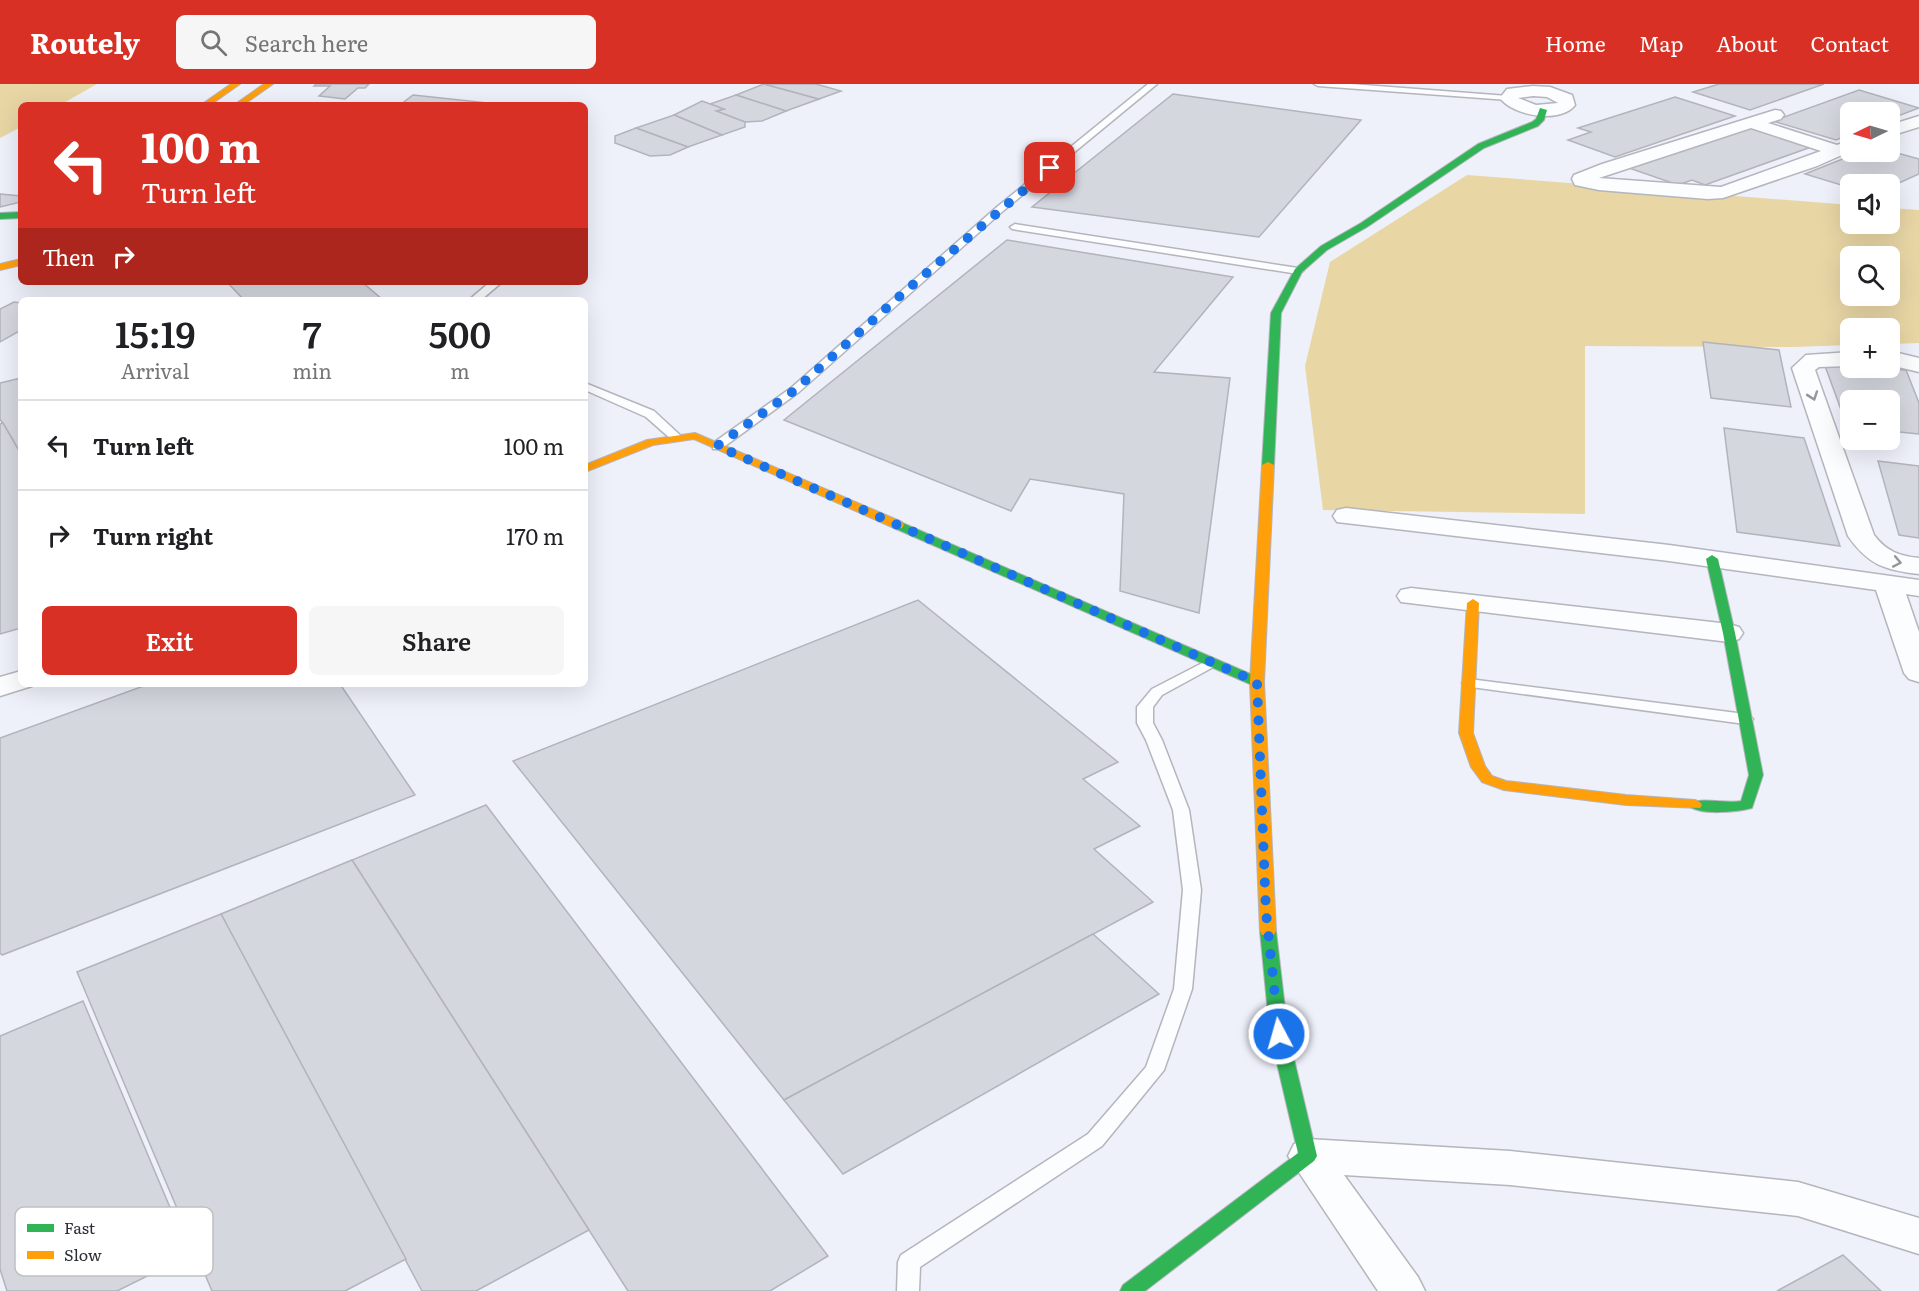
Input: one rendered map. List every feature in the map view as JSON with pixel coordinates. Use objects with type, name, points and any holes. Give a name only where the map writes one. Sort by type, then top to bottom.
[{"type":"street","points":[[209,102],[236,84]]},
{"type":"street","points":[[242,102],[268,84]]},
{"type":"street","points":[[1542,91],[1557,94],[1568,102],[1558,109],[1543,110],[1519,106],[1508,98],[1518,92],[1542,91]]},
{"type":"street","points":[[1403,1291],[1308,1156],[1279,1034],[1269,934],[1257,682],[1276,313],[1298,272],[1324,248],[1364,225],[1481,146],[1535,124],[1540,120],[1543,110]]},
{"type":"street","points":[[1775,115],[1608,168],[1581,179],[1599,184],[1708,193],[1723,192],[1811,162],[1840,148]]},
{"type":"street","points":[[1900,128],[1919,121]]},
{"type":"street","points":[[1752,123],[1840,146]]},
{"type":"street","points":[[0,216],[18,215]]},
{"type":"street","points":[[0,267],[18,263]]},
{"type":"street","points":[[1840,359],[1814,360],[1803,368],[1861,536],[1869,548],[1885,560],[1891,563],[1919,566]]},
{"type":"street","points":[[1900,360],[1919,365]]},
{"type":"street","points":[[588,468],[648,441],[675,436],[695,436],[1257,682]]},
{"type":"street","points":[[1347,516],[1712,559],[1919,588]]},
{"type":"street","points":[[1473,603],[1466,733],[1478,767],[1488,779],[1504,785],[1626,800],[1732,808],[1747,804],[1756,775],[1729,633],[1712,559]]},
{"type":"street","points":[[1888,584],[1919,672]]},
{"type":"street","points":[[1411,596],[1729,633]]},
{"type":"street","points":[[0,687],[18,681]]},
{"type":"street","points":[[1130,1291],[1308,1156],[1510,1168],[1798,1200],[1919,1236]]},
{"type":"lane","points":[[717,446],[795,390],[1000,208],[1154,84]]},
{"type":"lane","points":[[1318,84],[1508,98]]},
{"type":"lane","points":[[1015,227],[1298,272]]},
{"type":"lane","points":[[478,297],[493,285]]},
{"type":"lane","points":[[588,387],[650,414],[675,436]]},
{"type":"lane","points":[[908,1291],[909,1262],[1095,1140],[1154,1070],[1183,989],[1192,890],[1181,810],[1145,723],[1145,707],[1157,692],[1212,662]]},
{"type":"lane","points":[[1468,683],[1745,719]]},
{"type":"shaded area","points":[[0,84],[97,84],[65,102],[18,102],[18,129],[0,138]]},
{"type":"shaded area","points":[[1467,175],[1840,204],[1840,234],[1900,234],[1900,209],[1919,210],[1919,343],[1900,344],[1900,318],[1840,318],[1840,345],[1585,346],[1585,514],[1323,510],[1305,366],[1330,262]]},
{"type":"building","points":[[316,84],[369,84],[365,88],[358,88],[345,99],[319,96],[330,86],[314,86]]},
{"type":"building","points":[[764,84],[819,99],[786,111],[736,95]]},
{"type":"building","points":[[764,84],[816,84],[841,91],[819,99]]},
{"type":"building","points":[[1719,84],[1824,84],[1750,110],[1693,92]]},
{"type":"building","points":[[1859,90],[1899,102],[1840,102],[1840,138],[1836,140],[1773,121]]},
{"type":"building","points":[[1173,94],[1361,120],[1259,237],[1032,207]]},
{"type":"building","points":[[413,95],[478,102],[404,102]]},
{"type":"building","points":[[736,95],[786,111],[762,121],[745,122],[716,111],[724,109],[710,104]]},
{"type":"building","points":[[1675,97],[1735,116],[1615,157],[1568,140],[1591,132],[1578,128]]},
{"type":"building","points":[[702,101],[724,109],[716,111],[745,122],[745,127],[722,135],[674,115]]},
{"type":"building","points":[[1900,102],[1919,108],[1900,115]]},
{"type":"building","points":[[674,115],[722,135],[688,147],[636,128]]},
{"type":"building","points":[[1752,126],[1814,146],[1705,185],[1692,180],[1678,185],[1629,168]]},
{"type":"building","points":[[636,128],[688,147],[670,155],[650,156],[615,143],[615,136]]},
{"type":"building","points":[[1900,154],[1919,159],[1919,174],[1900,183],[1900,174],[1840,174],[1840,185],[1805,174],[1840,160],[1840,162],[1900,162]]},
{"type":"building","points":[[0,194],[18,196],[18,203],[0,207]]},
{"type":"building","points":[[1007,240],[1233,277],[1154,372],[1230,378],[1199,613],[1120,591],[1124,494],[1030,479],[1011,511],[784,420]]},
{"type":"building","points":[[230,285],[366,285],[380,297],[241,297]]},
{"type":"building","points":[[14,302],[18,303],[18,332],[0,342],[0,309]]},
{"type":"building","points":[[1703,342],[1779,350],[1791,407],[1711,398]]},
{"type":"building","points":[[1824,363],[1840,364],[1840,378],[1900,378],[1900,370],[1906,370],[1919,403],[1919,434],[1900,432],[1900,390],[1840,390],[1840,407]]},
{"type":"building","points":[[18,379],[18,449],[0,419],[0,383]]},
{"type":"building","points":[[3,423],[18,449],[18,629],[0,634],[0,424]]},
{"type":"building","points":[[1724,428],[1804,438],[1840,546],[1737,532]]},
{"type":"building","points":[[1878,461],[1919,466],[1919,538],[1899,535]]},
{"type":"building","points":[[918,600],[1118,762],[1083,779],[1140,826],[1094,849],[1153,902],[784,1100],[513,761]]},
{"type":"building","points":[[141,687],[342,687],[415,795],[2,955],[0,953],[0,738]]},
{"type":"building","points":[[486,805],[828,1256],[770,1291],[628,1291],[352,860]]},
{"type":"building","points":[[352,860],[589,1230],[476,1291],[422,1291],[221,914]]},
{"type":"building","points":[[221,914],[406,1259],[345,1291],[212,1291],[206,1276],[213,1276],[213,1207],[176,1207],[77,972]]},
{"type":"building","points":[[1093,934],[1159,994],[843,1174],[784,1100]]},
{"type":"building","points":[[83,1001],[170,1207],[15,1207],[15,1276],[147,1276],[117,1291],[7,1291],[0,1269],[0,1036]]},
{"type":"building","points":[[1843,1255],[1881,1291],[1777,1291]]},
{"type":"traffic: fast","points":[[1268,465],[1276,313],[1298,271],[1324,248],[1364,225],[1481,146],[1535,124],[1540,120],[1543,110]]},
{"type":"traffic: fast","points":[[0,216],[18,215]]},
{"type":"traffic: fast","points":[[898,525],[1257,682]]},
{"type":"traffic: fast","points":[[1695,805],[1732,808],[1747,805],[1756,775],[1729,633],[1712,559]]},
{"type":"traffic: fast","points":[[1130,1291],[1308,1156],[1279,1034],[1268,931]]},
{"type":"traffic: slow","points":[[209,102],[236,84]]},
{"type":"traffic: slow","points":[[242,102],[269,84]]},
{"type":"traffic: slow","points":[[0,267],[18,263]]},
{"type":"traffic: slow","points":[[588,468],[651,442],[695,436],[898,525]]},
{"type":"traffic: slow","points":[[1268,465],[1257,682],[1268,931]]},
{"type":"traffic: slow","points":[[1473,603],[1466,733],[1478,767],[1487,779],[1504,785],[1626,800],[1695,805]]},
{"type":"route","points":[[1050,168],[1000,208],[795,390],[717,446],[1257,682],[1266,912],[1279,1034]]}]
